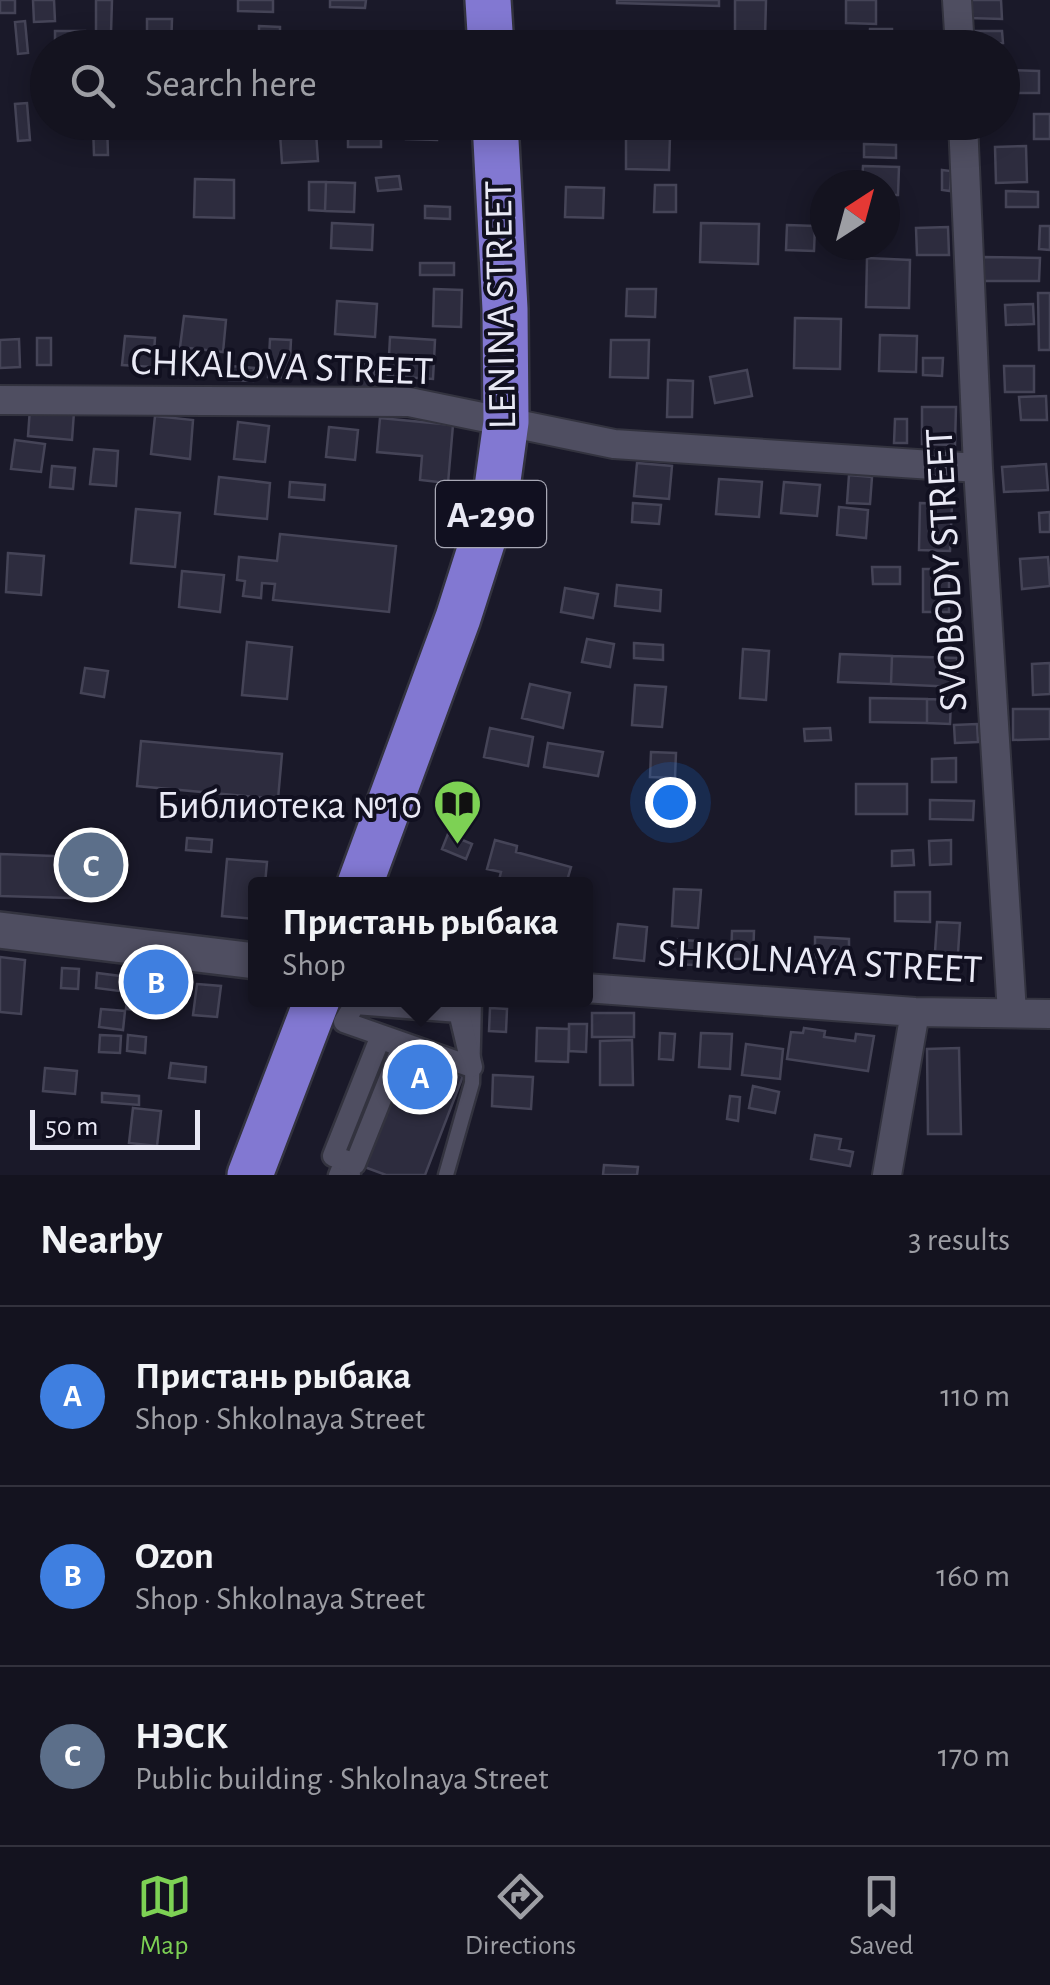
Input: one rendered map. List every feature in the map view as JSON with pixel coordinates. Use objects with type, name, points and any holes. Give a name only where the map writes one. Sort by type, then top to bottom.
[{"type":"highway","points":[[488,0],[490,30]]},
{"type":"highway","name":"LENINA STREET","points":[[363,877],[458,618],[495,502],[506,422],[505,308],[496,140]]},
{"type":"highway","points":[[250,1175],[314,1007]]},
{"type":"street","points":[[958,0],[959,30]]},
{"type":"street","name":"SVOBODY STREET","points":[[964,140],[978,468],[1012,1013]]},
{"type":"street","name":"CHKALOVA STREET","points":[[0,400],[408,402],[614,444],[978,468]]},
{"type":"street","points":[[0,930],[248,960]]},
{"type":"street","name":"SHKOLNAYA STREET","points":[[593,989],[915,1012],[1050,1014]]},
{"type":"street","points":[[353,1007],[344,1022],[472,1068]]},
{"type":"street","points":[[394,1007],[460,1012],[472,1068]]},
{"type":"street","points":[[888,1175],[915,1012]]},
{"type":"street","points":[[380,1038],[402,1047],[355,1164],[333,1156],[380,1038]]},
{"type":"lane","points":[[446,1175],[472,1083],[474,1007]]},
{"type":"lane","points":[[336,1175],[338,1170],[353,1175]]},
{"type":"building","points":[[0,0],[15,0],[15,13],[0,13]]},
{"type":"building","points":[[33,0],[54,0],[55,21],[34,22]]},
{"type":"building","points":[[96,0],[112,0],[111,30],[96,30]]},
{"type":"building","points":[[238,0],[273,0],[273,12],[238,11]]},
{"type":"building","points":[[330,0],[366,0],[365,8],[330,7]]},
{"type":"building","points":[[719,0],[719,6],[617,3]]},
{"type":"building","points":[[735,0],[766,0],[765,30],[735,30]]},
{"type":"building","points":[[846,0],[876,0],[876,24],[846,23]]},
{"type":"building","points":[[967,0],[1001,0],[1002,19],[968,18]]},
{"type":"building","points":[[147,19],[172,19],[172,30],[147,30]]},
{"type":"building","points":[[25,21],[28,53],[18,54],[15,22]]},
{"type":"building","points":[[259,26],[280,27],[280,30],[259,30]]},
{"type":"building","points":[[1020,70],[1039,71],[1039,93],[1020,93]]},
{"type":"building","points":[[27,103],[30,140],[18,141],[15,104]]},
{"type":"building","points":[[1034,114],[1050,114],[1050,139],[1034,139]]},
{"type":"building","points":[[94,140],[108,140],[108,155],[94,155]]},
{"type":"building","points":[[280,140],[317,140],[318,161],[282,163]]},
{"type":"building","points":[[348,140],[381,140],[381,147],[348,147]]},
{"type":"building","points":[[626,140],[670,140],[669,170],[626,169]]},
{"type":"building","points":[[864,144],[896,145],[896,158],[864,157]]},
{"type":"building","points":[[1026,146],[1027,182],[996,183],[995,147]]},
{"type":"building","points":[[863,166],[899,167],[899,170],[863,170]]},
{"type":"building","points":[[942,170],[951,171],[950,191],[942,190]]},
{"type":"building","points":[[399,176],[401,189],[378,191],[376,178]]},
{"type":"building","points":[[195,179],[234,180],[234,218],[194,217]]},
{"type":"building","points":[[309,182],[326,182],[325,211],[309,210]]},
{"type":"building","points":[[326,182],[355,183],[354,212],[325,211]]},
{"type":"building","points":[[655,185],[676,185],[676,212],[654,212]]},
{"type":"building","points":[[566,187],[604,188],[603,218],[565,217]]},
{"type":"building","points":[[1006,191],[1038,192],[1038,207],[1006,207]]},
{"type":"building","points":[[425,206],[450,207],[450,219],[425,218]]},
{"type":"building","points":[[332,223],[373,225],[372,250],[331,248]]},
{"type":"building","points":[[701,223],[759,224],[758,264],[700,262]]},
{"type":"building","points":[[787,225],[810,226],[810,251],[786,250]]},
{"type":"building","points":[[1040,226],[1050,226],[1050,250],[1039,249]]},
{"type":"building","points":[[948,227],[949,255],[917,255],[916,228]]},
{"type":"building","points":[[982,257],[1040,258],[1039,281],[981,281]]},
{"type":"building","points":[[867,260],[910,260],[909,308],[866,307]]},
{"type":"building","points":[[420,263],[454,263],[454,275],[420,275]]},
{"type":"building","points":[[434,289],[462,290],[461,327],[433,326]]},
{"type":"building","points":[[627,289],[656,289],[655,317],[626,316]]},
{"type":"building","points":[[1038,293],[1050,293],[1050,350],[1039,350]]},
{"type":"building","points":[[337,301],[377,304],[375,337],[335,334]]},
{"type":"building","points":[[1033,304],[1034,324],[1006,325],[1005,305]]},
{"type":"building","points":[[184,316],[226,320],[223,352],[180,347]]},
{"type":"building","points":[[795,318],[841,319],[840,369],[794,368]]},
{"type":"building","points":[[880,335],[917,336],[916,372],[879,371]]},
{"type":"building","points":[[125,336],[155,338],[153,367],[122,365]]},
{"type":"building","points":[[390,337],[435,340],[433,379],[388,376]]},
{"type":"building","points":[[37,338],[51,338],[51,365],[37,365]]},
{"type":"building","points":[[19,339],[20,367],[0,368],[0,340]]},
{"type":"building","points":[[270,339],[291,340],[289,378],[268,377]]},
{"type":"building","points":[[611,340],[649,340],[648,378],[610,377]]},
{"type":"building","points":[[923,358],[943,358],[942,376],[923,375]]},
{"type":"building","points":[[360,360],[375,360],[374,389],[359,389]]},
{"type":"building","points":[[230,366],[254,368],[253,381],[229,380]]},
{"type":"building","points":[[1004,366],[1034,366],[1034,392],[1005,392]]},
{"type":"building","points":[[747,370],[752,396],[715,403],[710,377]]},
{"type":"building","points":[[668,380],[693,381],[692,417],[667,417]]},
{"type":"building","points":[[1046,396],[1047,420],[1021,420],[1019,397]]},
{"type":"building","points":[[922,407],[956,407],[955,445],[922,444]]},
{"type":"building","points":[[30,408],[74,412],[72,440],[28,436]]},
{"type":"building","points":[[155,416],[193,420],[190,459],[151,454]]},
{"type":"building","points":[[380,418],[453,425],[448,483],[420,480],[422,456],[377,452]]},
{"type":"building","points":[[895,419],[907,419],[907,443],[894,443]]},
{"type":"building","points":[[238,422],[269,426],[265,462],[234,459]]},
{"type":"building","points":[[329,427],[358,430],[355,460],[326,457]]},
{"type":"building","points":[[15,440],[45,444],[41,472],[11,469]]},
{"type":"building","points":[[94,449],[118,451],[116,486],[90,484]]},
{"type":"building","points":[[637,463],[672,466],[669,499],[634,496]]},
{"type":"building","points":[[1046,464],[1048,490],[1004,492],[1002,467]]},
{"type":"building","points":[[52,466],[75,468],[73,489],[50,487]]},
{"type":"building","points":[[849,475],[872,477],[870,504],[847,503]]},
{"type":"building","points":[[219,477],[270,483],[267,519],[215,514]]},
{"type":"building","points":[[719,479],[762,482],[759,517],[716,514]]},
{"type":"building","points":[[290,482],[325,485],[324,500],[289,497]]},
{"type":"building","points":[[784,482],[820,485],[817,516],[781,513]]},
{"type":"building","points":[[633,503],[661,505],[659,524],[632,522]]},
{"type":"building","points":[[920,503],[952,504],[950,551],[919,550]]},
{"type":"building","points":[[839,507],[868,510],[866,538],[837,535]]},
{"type":"building","points":[[136,509],[180,513],[175,567],[131,563]]},
{"type":"building","points":[[1050,512],[1050,532],[1040,532],[1039,513]]},
{"type":"building","points":[[280,534],[396,546],[389,612],[273,600],[275,584],[262,583],[261,598],[243,596],[245,581],[237,580],[239,557],[277,561]]},
{"type":"building","points":[[8,553],[44,556],[41,595],[6,592]]},
{"type":"building","points":[[1048,557],[1050,586],[1022,589],[1020,559]]},
{"type":"building","points":[[872,567],[900,567],[900,584],[873,584]]},
{"type":"building","points":[[923,569],[949,569],[949,612],[923,612]]},
{"type":"building","points":[[182,571],[224,575],[220,612],[179,607]]},
{"type":"building","points":[[617,585],[661,590],[660,611],[615,606]]},
{"type":"building","points":[[565,588],[598,594],[593,618],[561,612]]},
{"type":"building","points":[[587,639],[614,644],[610,667],[582,662]]},
{"type":"building","points":[[247,642],[292,647],[287,699],[242,695]]},
{"type":"building","points":[[634,643],[663,645],[663,660],[634,658]]},
{"type":"building","points":[[743,649],[769,651],[766,700],[740,698]]},
{"type":"building","points":[[840,654],[892,656],[891,684],[838,682]]},
{"type":"building","points":[[892,656],[957,658],[957,687],[891,684]]},
{"type":"building","points":[[1050,663],[1050,694],[1033,695],[1032,664]]},
{"type":"building","points":[[85,668],[108,671],[104,697],[81,693]]},
{"type":"building","points":[[530,684],[570,693],[563,728],[522,718]]},
{"type":"building","points":[[635,685],[666,687],[662,727],[632,725]]},
{"type":"building","points":[[870,698],[927,699],[927,723],[870,722]]},
{"type":"building","points":[[927,699],[951,700],[950,724],[927,723]]},
{"type":"building","points":[[1013,709],[1050,709],[1050,739],[1013,740]]},
{"type":"building","points":[[977,724],[978,742],[955,743],[954,725]]},
{"type":"building","points":[[490,728],[533,737],[528,766],[484,757]]},
{"type":"building","points":[[830,728],[831,740],[805,741],[804,729]]},
{"type":"building","points":[[141,741],[282,754],[278,799],[137,786]]},
{"type":"building","points":[[548,743],[603,752],[598,776],[544,767]]},
{"type":"building","points":[[651,752],[676,753],[675,778],[650,777]]},
{"type":"building","points":[[956,758],[956,782],[932,782],[932,759]]},
{"type":"building","points":[[856,784],[907,784],[907,814],[856,814]]},
{"type":"building","points":[[930,800],[974,801],[973,820],[930,819]]},
{"type":"building","name":"Библиотека №10","points":[[448,834],[472,844],[466,859],[442,849]]},
{"type":"building","points":[[187,838],[212,840],[211,852],[186,850]]},
{"type":"building","points":[[495,840],[517,846],[516,852],[571,867],[568,877],[500,877],[501,872],[487,869]]},
{"type":"building","points":[[951,840],[951,864],[930,865],[929,841]]},
{"type":"building","points":[[913,850],[914,865],[892,866],[892,851]]},
{"type":"building","points":[[0,854],[107,858],[106,899],[0,896]]},
{"type":"building","points":[[227,859],[267,862],[266,877],[248,877],[248,918],[222,916]]},
{"type":"building","points":[[674,889],[701,890],[698,928],[672,926]]},
{"type":"building","points":[[895,892],[930,892],[930,922],[895,921]]},
{"type":"building","points":[[937,922],[960,923],[958,953],[935,952]]},
{"type":"building","points":[[618,924],[647,927],[644,961],[614,958]]},
{"type":"building","points":[[732,931],[754,931],[753,959],[731,959]]},
{"type":"building","points":[[815,937],[849,939],[849,960],[815,958]]},
{"type":"building","points":[[669,939],[697,941],[696,965],[668,964]]},
{"type":"building","points":[[0,957],[25,960],[21,1014],[0,1012]]},
{"type":"building","points":[[62,968],[79,969],[78,989],[61,988]]},
{"type":"building","points":[[145,971],[163,974],[159,1013],[126,1009],[128,992],[96,988],[97,973],[144,979]]},
{"type":"building","points":[[197,984],[221,986],[217,1017],[193,1015]]},
{"type":"building","points":[[490,1008],[507,1009],[506,1032],[489,1031]]},
{"type":"building","points":[[101,1009],[125,1011],[123,1030],[99,1027]]},
{"type":"building","points":[[592,1013],[634,1013],[634,1037],[592,1037]]},
{"type":"building","points":[[569,1024],[587,1024],[586,1052],[569,1051]]},
{"type":"building","points":[[537,1028],[569,1029],[568,1062],[536,1061]]},
{"type":"building","points":[[804,1028],[825,1031],[824,1037],[855,1041],[856,1034],[874,1036],[868,1071],[787,1059],[791,1032],[803,1033]]},
{"type":"building","points":[[660,1033],[675,1034],[673,1060],[659,1059]]},
{"type":"building","points":[[701,1033],[732,1034],[730,1069],[699,1067]]},
{"type":"building","points":[[100,1035],[121,1036],[120,1053],[99,1052]]},
{"type":"building","points":[[128,1035],[146,1037],[145,1053],[127,1051]]},
{"type":"building","points":[[632,1040],[633,1085],[600,1085],[600,1041]]},
{"type":"building","points":[[746,1044],[783,1049],[780,1079],[742,1075]]},
{"type":"building","points":[[959,1048],[961,1134],[928,1134],[927,1049]]},
{"type":"building","points":[[402,1053],[463,1076],[425,1175],[386,1175],[359,1165]]},
{"type":"building","points":[[171,1063],[206,1067],[205,1082],[169,1078]]},
{"type":"building","points":[[45,1068],[77,1071],[75,1094],[43,1091]]},
{"type":"building","points":[[493,1075],[533,1077],[531,1109],[492,1106]]},
{"type":"building","points":[[753,1086],[779,1092],[775,1113],[749,1108]]},
{"type":"building","points":[[102,1093],[139,1096],[139,1105],[102,1102]]},
{"type":"building","points":[[730,1096],[740,1097],[738,1121],[727,1119]]},
{"type":"building","points":[[133,1108],[161,1111],[157,1146],[129,1143]]},
{"type":"building","points":[[815,1135],[841,1139],[839,1149],[853,1152],[850,1166],[811,1159]]},
{"type":"building","points":[[604,1165],[638,1167],[637,1175],[603,1175]]},
{"type":"place","name":"Библиотека №10","points":[[457,846]]},
{"type":"place","name":"НЭСК","points":[[91,865]]},
{"type":"place","name":"Ozon","points":[[156,982]]},
{"type":"place","name":"Пристань рыбака","points":[[420,1077]]}]
